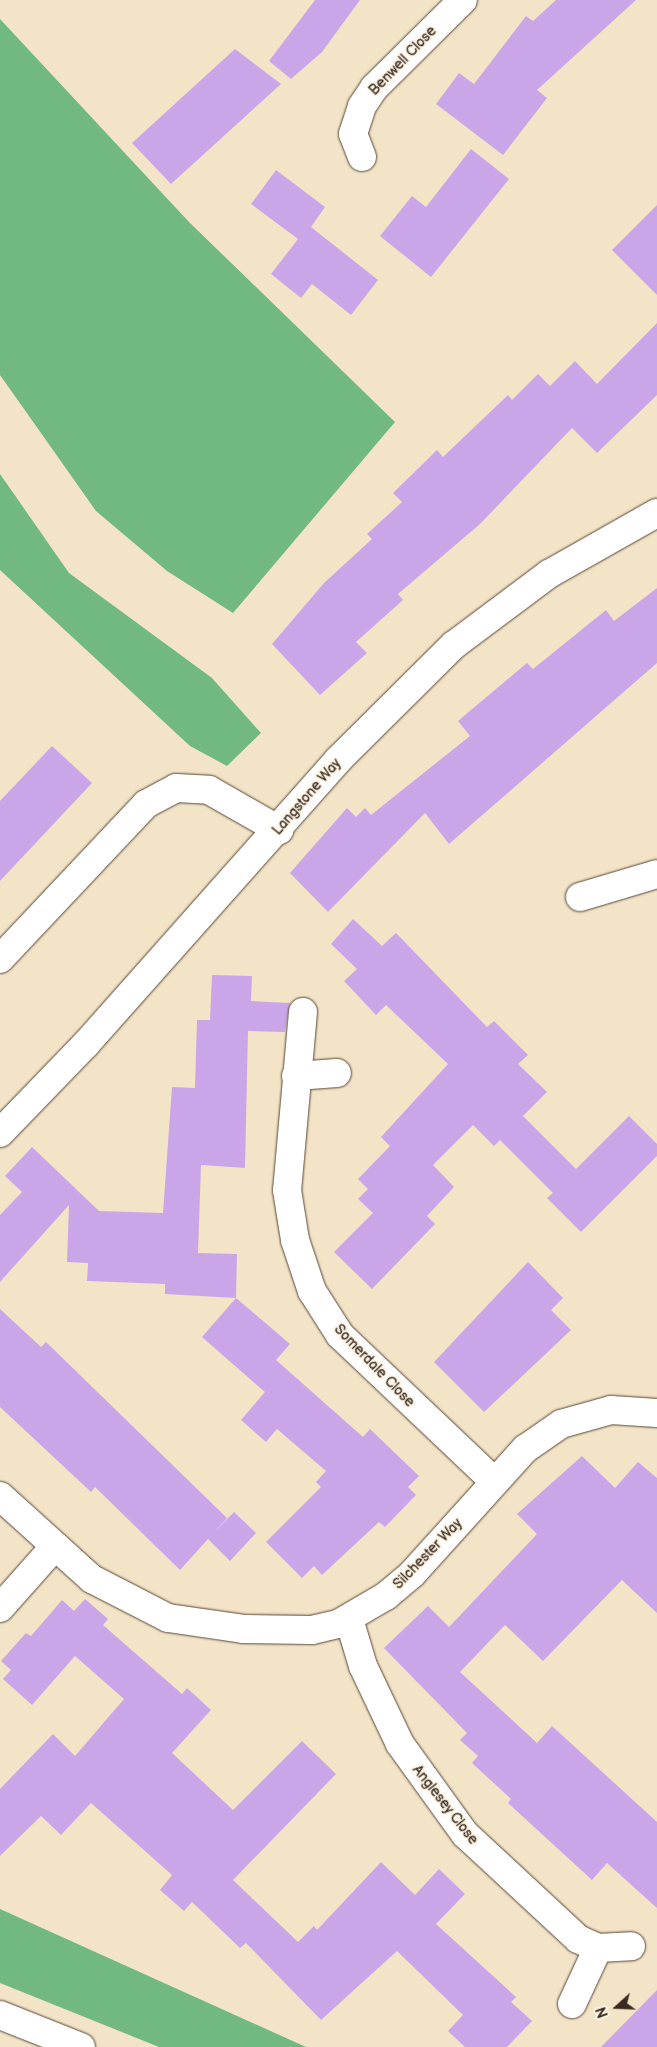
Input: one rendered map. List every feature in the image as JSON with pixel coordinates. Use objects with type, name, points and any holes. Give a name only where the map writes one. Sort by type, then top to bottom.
[{"type":"street","name":"Benwell Close","points":[[362,156],[353,134],[362,106],[374,88],[462,0]]},
{"type":"street","name":"Langstone Way","points":[[0,1133],[279,830],[338,760],[454,645],[549,574],[657,513]]},
{"type":"street","points":[[0,959],[146,804],[176,788],[209,790],[279,830]]},
{"type":"street","points":[[580,897],[657,874]]},
{"type":"street","name":"Somerdale Close","points":[[303,1012],[287,1190],[295,1240],[312,1291],[340,1335],[494,1481]]},
{"type":"street","points":[[296,1076],[337,1073]]},
{"type":"street","name":"Silchester Way","points":[[0,1496],[92,1579],[168,1618],[286,1632],[312,1630],[349,1619],[412,1574],[494,1481],[525,1449],[573,1418],[620,1409],[657,1413]]},
{"type":"street","points":[[0,1608],[55,1546]]},
{"type":"street","name":"Anglesey Close","points":[[349,1619],[378,1703],[432,1792],[465,1834],[547,1914],[578,1939],[598,1948],[631,1946]]},
{"type":"street","points":[[572,2004],[598,1948]]},
{"type":"street","points":[[0,2015],[81,2047]]},
{"type":"green space","points":[[0,19],[189,222],[395,422],[233,613],[167,571],[96,511],[0,375]]},
{"type":"green space","points":[[0,474],[69,573],[212,678],[261,733],[227,766],[190,746],[0,570]]},
{"type":"green space","points":[[0,1909],[306,2047],[159,2047],[0,1983]]},
{"type":"building","points":[[315,0],[360,0],[322,52],[291,79],[269,61]]},
{"type":"building","points":[[556,0],[636,0],[537,90],[547,98],[503,155],[436,104],[459,73],[474,84],[526,16],[533,21]]},
{"type":"building","points":[[235,49],[281,84],[171,184],[132,143]]},
{"type":"building","points":[[471,149],[509,179],[431,277],[380,236],[412,196],[426,207]]},
{"type":"building","points":[[276,170],[325,207],[311,227],[378,280],[351,315],[312,284],[301,298],[271,274],[298,239],[251,204]]},
{"type":"building","points":[[657,205],[657,295],[612,250]]},
{"type":"building","points":[[657,323],[657,395],[597,453],[572,428],[480,524],[398,594],[403,600],[356,642],[367,653],[320,695],[272,644],[324,583],[372,539],[367,534],[402,502],[393,493],[437,450],[443,457],[508,395],[512,400],[538,374],[550,386],[575,361],[597,384]]},
{"type":"building","points":[[657,588],[657,663],[449,844],[425,813],[328,912],[290,873],[347,808],[356,817],[365,808],[371,815],[470,736],[458,721],[527,663],[533,669],[606,610],[614,621]]},
{"type":"building","points":[[52,746],[92,783],[0,881],[0,801]]},
{"type":"building","points":[[353,919],[382,946],[396,933],[487,1027],[494,1021],[528,1055],[518,1064],[547,1092],[523,1116],[576,1169],[629,1116],[657,1144],[657,1156],[581,1232],[547,1198],[553,1193],[500,1140],[494,1146],[473,1125],[433,1165],[454,1187],[427,1216],[435,1224],[372,1289],[334,1252],[373,1213],[358,1199],[368,1189],[358,1179],[390,1146],[381,1137],[448,1064],[386,1005],[376,1015],[344,981],[357,969],[331,944]]},
{"type":"building","points":[[212,975],[252,976],[251,1001],[290,1003],[285,1032],[248,1031],[245,1168],[201,1165],[198,1253],[237,1254],[236,1298],[165,1294],[165,1284],[87,1281],[88,1263],[67,1262],[69,1205],[0,1282],[0,1215],[22,1192],[5,1176],[32,1147],[99,1211],[163,1213],[172,1087],[195,1088],[197,1020],[210,1020]]},
{"type":"building","points":[[528,1262],[563,1298],[551,1310],[571,1330],[484,1412],[434,1362]]},
{"type":"building","points":[[236,1298],[290,1344],[276,1360],[363,1437],[370,1429],[419,1476],[408,1487],[416,1495],[385,1527],[379,1522],[322,1575],[314,1566],[302,1578],[266,1542],[321,1487],[316,1482],[326,1471],[277,1429],[266,1442],[241,1420],[265,1392],[202,1337]]},
{"type":"building","points":[[0,1309],[41,1347],[46,1342],[227,1518],[215,1531],[234,1512],[256,1533],[230,1561],[208,1539],[180,1570],[95,1487],[91,1492],[0,1407]]},
{"type":"building","points":[[582,1456],[615,1488],[638,1462],[657,1478],[657,1613],[622,1580],[543,1661],[505,1625],[460,1672],[537,1743],[552,1726],[657,1822],[657,1908],[607,1863],[592,1880],[508,1803],[511,1799],[472,1763],[478,1756],[460,1740],[467,1733],[384,1648],[428,1606],[449,1627],[537,1534],[517,1514]]},
{"type":"building","points":[[85,1599],[108,1619],[103,1625],[182,1694],[187,1688],[211,1710],[172,1753],[233,1810],[302,1741],[336,1774],[233,1880],[298,1942],[314,1926],[317,1930],[381,1862],[415,1895],[439,1869],[465,1894],[436,1924],[516,1997],[511,2002],[532,2021],[507,2047],[465,2047],[448,2031],[463,2015],[397,1951],[321,2020],[246,1943],[240,1948],[192,1902],[184,1911],[160,1890],[172,1875],[91,1803],[61,1835],[41,1816],[0,1856],[0,1789],[53,1734],[75,1756],[124,1699],[75,1656],[32,1705],[3,1679],[11,1670],[1,1661],[26,1633],[31,1636],[62,1600],[74,1611]]},
{"type":"building","points":[[657,1990],[657,2047],[601,2047]]}]
